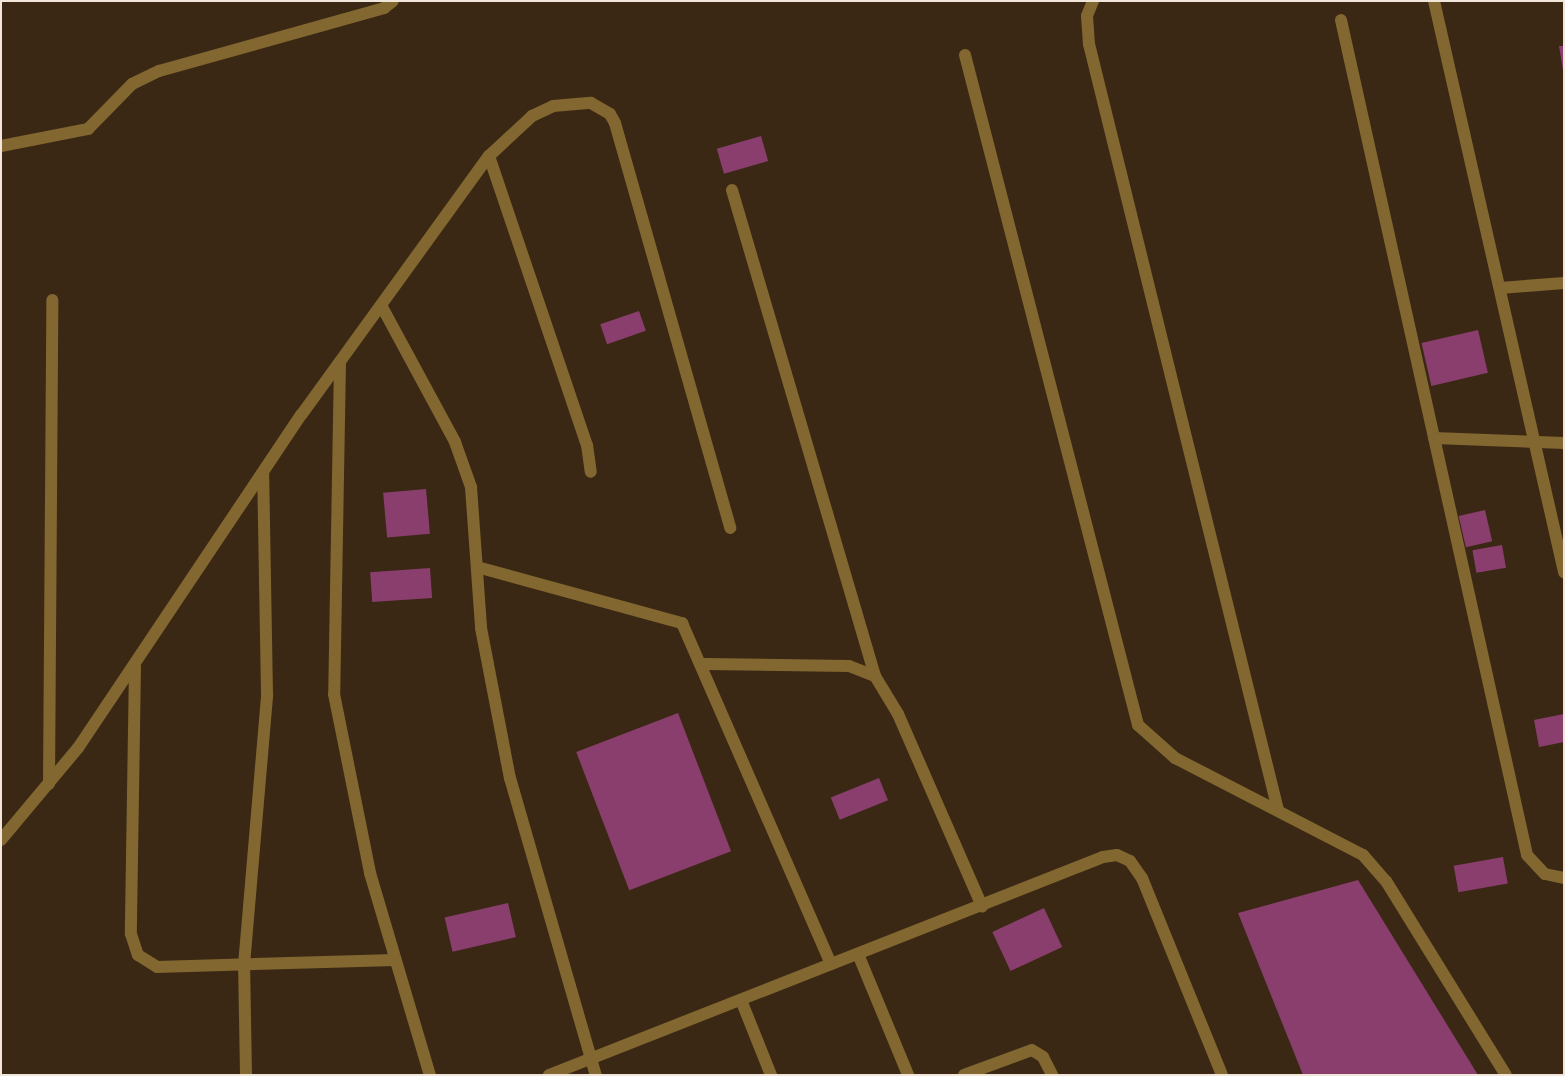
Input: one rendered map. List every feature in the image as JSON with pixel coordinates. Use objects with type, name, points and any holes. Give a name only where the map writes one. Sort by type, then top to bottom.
[{"type":"street","points":[[1,146],[88,129],[132,84],[159,71],[384,8],[393,1]]},
{"type":"street","points":[[1092,1],[1087,16],[1089,44],[1278,810]]},
{"type":"street","points":[[1434,1],[1537,442],[1564,572]]},
{"type":"street","points":[[1341,20],[1527,855],[1545,874],[1564,878]]},
{"type":"street","points":[[965,55],[1138,725],[1175,758],[1278,810],[1371,862],[1506,1075]]},
{"type":"street","points":[[1,840],[50,784],[135,666],[340,362],[490,156],[532,116],[553,106],[580,101],[610,114],[730,528]]},
{"type":"street","points":[[490,156],[586,445],[591,472]]},
{"type":"street","points":[[732,190],[875,676],[898,714],[982,906]]},
{"type":"street","points":[[1500,288],[1564,283]]},
{"type":"street","points":[[50,784],[52,300]]},
{"type":"street","points":[[381,305],[455,442],[475,511],[482,637],[510,778],[589,1058],[596,1075]]},
{"type":"street","points":[[340,362],[334,694],[351,795],[395,960],[430,1075]]},
{"type":"street","points":[[1434,438],[1564,444]]},
{"type":"street","points":[[246,1075],[244,965],[267,694],[264,473]]},
{"type":"street","points":[[477,567],[682,622],[704,664],[831,964]]},
{"type":"street","points":[[704,664],[849,666],[875,676]]},
{"type":"street","points":[[135,666],[133,947],[146,963],[157,967],[395,960]]},
{"type":"street","points":[[549,1075],[982,906],[1103,856],[1117,855],[1130,861],[1142,878],[1222,1075]]},
{"type":"street","points":[[858,954],[908,1075]]},
{"type":"street","points":[[741,1000],[771,1075]]},
{"type":"street","points":[[964,1075],[1032,1050],[1043,1057],[1052,1075]]},
{"type":"building","points":[[1559,46],[1564,46],[1564,70],[1563,70]]},
{"type":"building","points":[[761,136],[768,161],[724,174],[717,149]]},
{"type":"building","points":[[639,311],[646,331],[607,344],[600,324]]},
{"type":"building","points":[[1478,330],[1488,373],[1431,386],[1421,343]]},
{"type":"building","points":[[426,489],[430,534],[387,538],[383,493]]},
{"type":"building","points":[[1485,510],[1492,541],[1466,547],[1459,516]]},
{"type":"building","points":[[1502,545],[1506,568],[1476,573],[1472,550]]},
{"type":"building","points":[[430,568],[432,598],[372,602],[370,572]]},
{"type":"building","points":[[678,713],[731,851],[629,890],[576,752]]},
{"type":"building","points":[[1564,714],[1564,742],[1539,747],[1534,720]]},
{"type":"building","points":[[879,778],[888,800],[840,820],[831,797]]},
{"type":"building","points":[[1503,857],[1508,884],[1458,892],[1454,866]]},
{"type":"building","points":[[1358,880],[1478,1075],[1303,1075],[1238,913]]},
{"type":"building","points":[[508,903],[516,937],[453,952],[445,918]]},
{"type":"building","points":[[1044,908],[1062,947],[1011,971],[992,932]]}]
